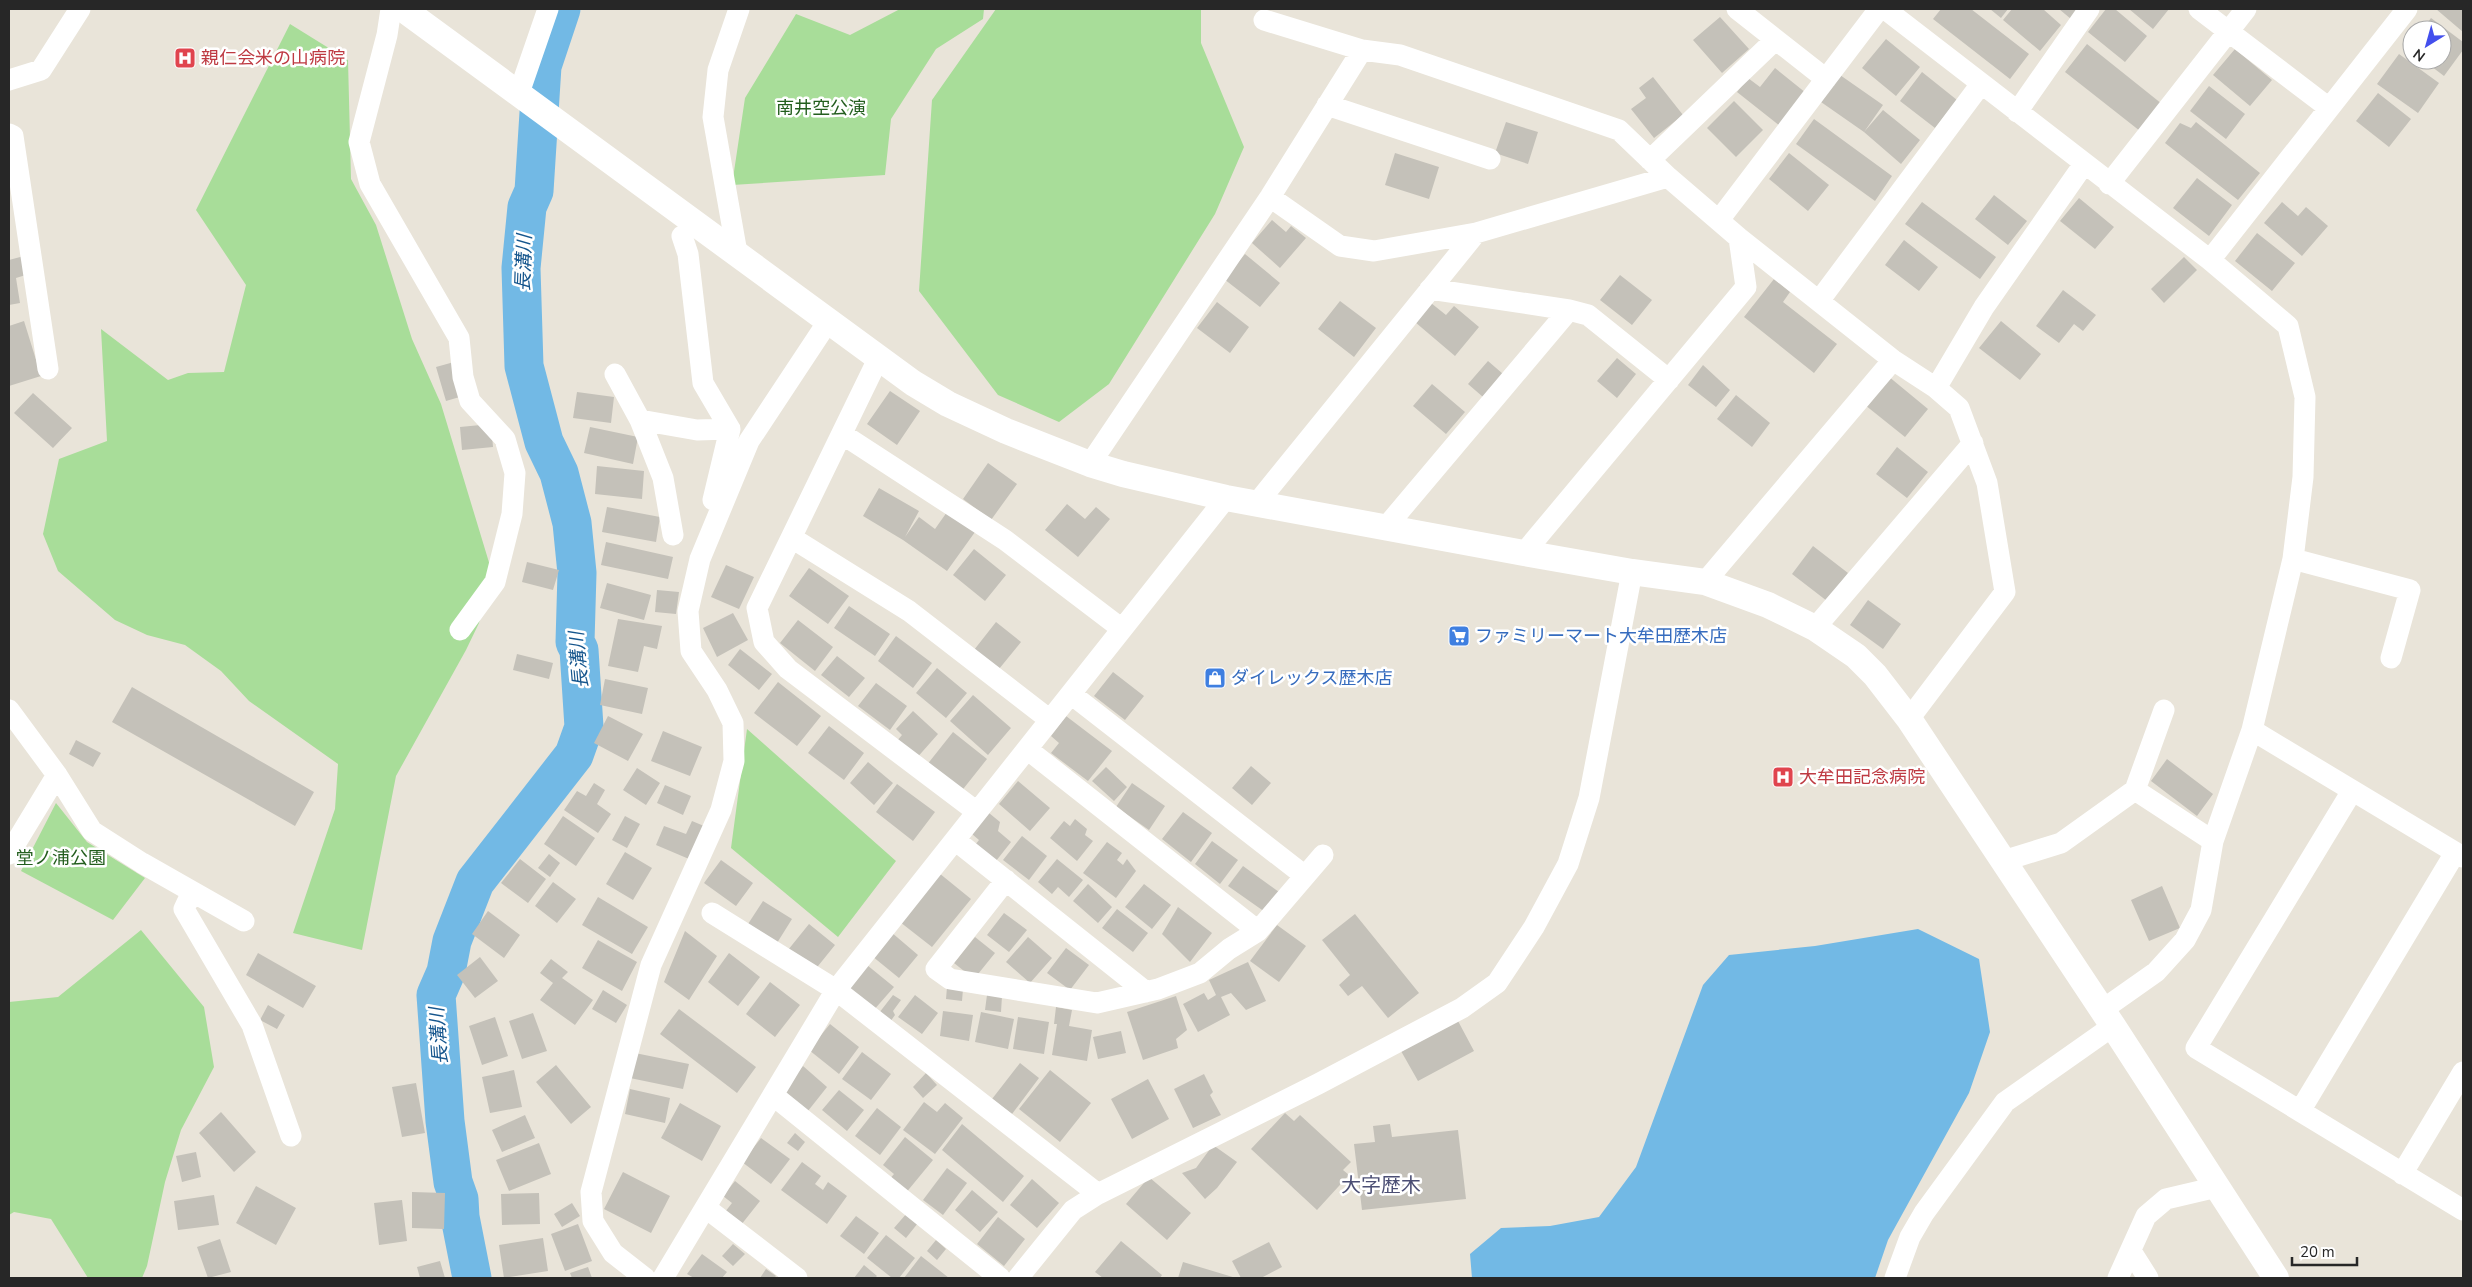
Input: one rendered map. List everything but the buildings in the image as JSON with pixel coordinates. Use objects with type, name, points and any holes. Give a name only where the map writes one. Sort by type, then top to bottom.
[{"type":"street","points":[[9,80],[41,70],[80,9]]},
{"type":"street","points":[[391,9],[359,142],[370,184],[459,338],[463,377],[470,402],[505,439],[514,473],[512,514],[495,582],[460,630]]},
{"type":"street","points":[[403,9],[913,383],[948,404],[1006,431],[1090,464],[1226,498],[1632,572],[1705,582],[1768,605],[1815,628],[1856,656],[1875,675],[1908,719],[2107,1018],[2276,1278]]},
{"type":"street","points":[[519,93],[548,9]]},
{"type":"street","points":[[1737,9],[1826,79]]},
{"type":"street","points":[[1719,220],[1879,9]]},
{"type":"street","points":[[1885,9],[2109,184],[2210,260],[2288,326],[2305,397],[2303,477],[2294,559],[2252,730],[2213,841],[2201,910],[2186,940],[2156,972],[2107,1018],[2005,1102],[1924,1213],[1910,1237],[1895,1278]]},
{"type":"street","points":[[2017,112],[2089,9]]},
{"type":"street","points":[[2199,9],[2329,108]]},
{"type":"street","points":[[2109,184],[2246,9]]},
{"type":"street","points":[[2210,260],[2407,9]]},
{"type":"street","points":[[737,253],[713,117],[718,70],[746,10]]},
{"type":"street","points":[[1264,20],[1362,50],[1400,55],[1619,130],[1668,177],[1739,238],[1893,360],[1936,388],[1959,408],[1987,483],[2005,592],[1908,719]]},
{"type":"street","points":[[1650,160],[1775,40]]},
{"type":"street","points":[[1090,464],[1270,196],[1362,50]]},
{"type":"street","points":[[1819,301],[1981,84]]},
{"type":"street","points":[[1327,105],[1490,159]]},
{"type":"street","points":[[9,134],[13,136],[48,369]]},
{"type":"street","points":[[1936,388],[1984,307],[2084,164]]},
{"type":"street","points":[[1270,196],[1340,246],[1374,251],[1476,233],[1668,177]]},
{"type":"street","points":[[1257,503],[1476,233]]},
{"type":"street","points":[[645,1278],[613,1253],[593,1221],[591,1192],[651,965],[721,810],[734,761],[733,723],[717,690],[690,651],[688,611],[730,429],[703,383],[688,254],[682,236]]},
{"type":"street","points":[[1524,553],[1746,287],[1739,238]]},
{"type":"street","points":[[1430,289],[1569,310],[1588,315],[1669,380]]},
{"type":"street","points":[[1386,527],[1569,310]]},
{"type":"street","points":[[700,559],[749,441],[829,320]]},
{"type":"street","points":[[879,357],[757,608],[764,642],[788,669],[977,812]]},
{"type":"street","points":[[1705,582],[1893,360]]},
{"type":"street","points":[[614,374],[640,420],[663,478],[673,535]]},
{"type":"street","points":[[640,420],[697,430],[730,429]]},
{"type":"street","points":[[842,434],[1005,540],[1122,628]]},
{"type":"street","points":[[1815,628],[1973,443]]},
{"type":"street","points":[[663,1278],[836,990],[1226,498]]},
{"type":"street","points":[[792,538],[909,611],[1050,720]]},
{"type":"street","points":[[2294,559],[2410,590],[2391,658]]},
{"type":"street","points":[[1018,1278],[1073,1210],[1098,1194],[1428,1026],[1462,1008],[1497,983],[1534,927],[1568,864],[1589,798],[1632,572]]},
{"type":"street","points":[[1071,694],[1305,876]]},
{"type":"street","points":[[9,710],[57,775],[92,831],[142,863],[244,921]]},
{"type":"street","points":[[2003,861],[2061,843],[2135,790],[2164,710]]},
{"type":"street","points":[[2252,730],[2459,855],[2300,1111]]},
{"type":"street","points":[[1027,749],[1258,931]]},
{"type":"street","points":[[9,854],[57,775]]},
{"type":"street","points":[[2135,790],[2213,841]]},
{"type":"street","points":[[2352,791],[2196,1048],[2463,1210]]},
{"type":"street","points":[[955,840],[1146,992]]},
{"type":"street","points":[[1006,880],[936,969],[950,979],[1097,1003],[1146,992],[1200,973],[1229,949],[1258,931],[1323,855]]},
{"type":"street","points":[[192,892],[184,909],[252,1025],[291,1136]]},
{"type":"street","points":[[712,913],[836,990],[1098,1194]]},
{"type":"street","points":[[2402,1174],[2463,1072]]},
{"type":"street","points":[[774,1096],[1000,1278]]},
{"type":"street","points":[[2118,1278],[2146,1216],[2166,1199],[2217,1187]]},
{"type":"street","points":[[706,1208],[797,1278]]},
{"type":"street","points":[[2130,1251],[2148,1278]]},
{"type":"green space","name":"南井空公演","points":[[900,9],[984,9],[983,19],[936,49],[891,119],[885,175],[732,185],[745,98],[796,14],[850,35]]},
{"type":"green space","points":[[996,9],[1201,9],[1201,43],[1244,147],[1215,214],[1109,384],[1059,422],[998,395],[919,291],[932,100]]},
{"type":"green space","points":[[290,24],[348,60],[351,179],[376,225],[412,339],[441,404],[491,569],[479,623],[396,776],[362,950],[293,933],[335,809],[338,764],[249,701],[221,671],[185,645],[147,635],[115,620],[58,571],[43,534],[59,459],[107,441],[101,329],[168,380],[188,373],[224,372],[246,285],[196,210]]},
{"type":"green space","points":[[747,729],[896,861],[838,937],[731,848]]},
{"type":"green space","name":"堂ノ浦公園","points":[[56,803],[87,842],[145,878],[113,920],[21,871]]},
{"type":"green space","points":[[141,930],[204,1007],[214,1067],[181,1130],[165,1182],[147,1266],[142,1278],[88,1278],[51,1219],[14,1212],[9,1215],[9,1002],[58,997]]},
{"type":"water","points":[[1918,929],[1979,959],[1990,1032],[1969,1093],[1888,1240],[1875,1278],[1472,1278],[1470,1254],[1501,1228],[1550,1226],[1599,1217],[1636,1167],[1703,985],[1729,955],[1815,946]]},
{"type":"waterway","name":"長溝川","points":[[472,1278],[460,1217],[459,1199],[453,1182],[445,1121],[436,995],[446,972],[452,941],[475,882],[574,755],[584,727],[579,650],[575,642],[577,573],[572,523],[559,473],[544,442],[524,366],[521,268],[527,207],[534,191],[542,66],[561,9]]},
{"type":"place","name":"親仁会米の山病院","points":[[185,58]]},
{"type":"place","name":"ファミリーマート大牟田歴木店","points":[[1459,636]]},
{"type":"place","name":"ダイレックス歴木店","points":[[1215,678]]},
{"type":"place","name":"大牟田記念病院","points":[[1783,777]]},
{"type":"district","name":"大字歴木","points":[[1381,1185]]}]
